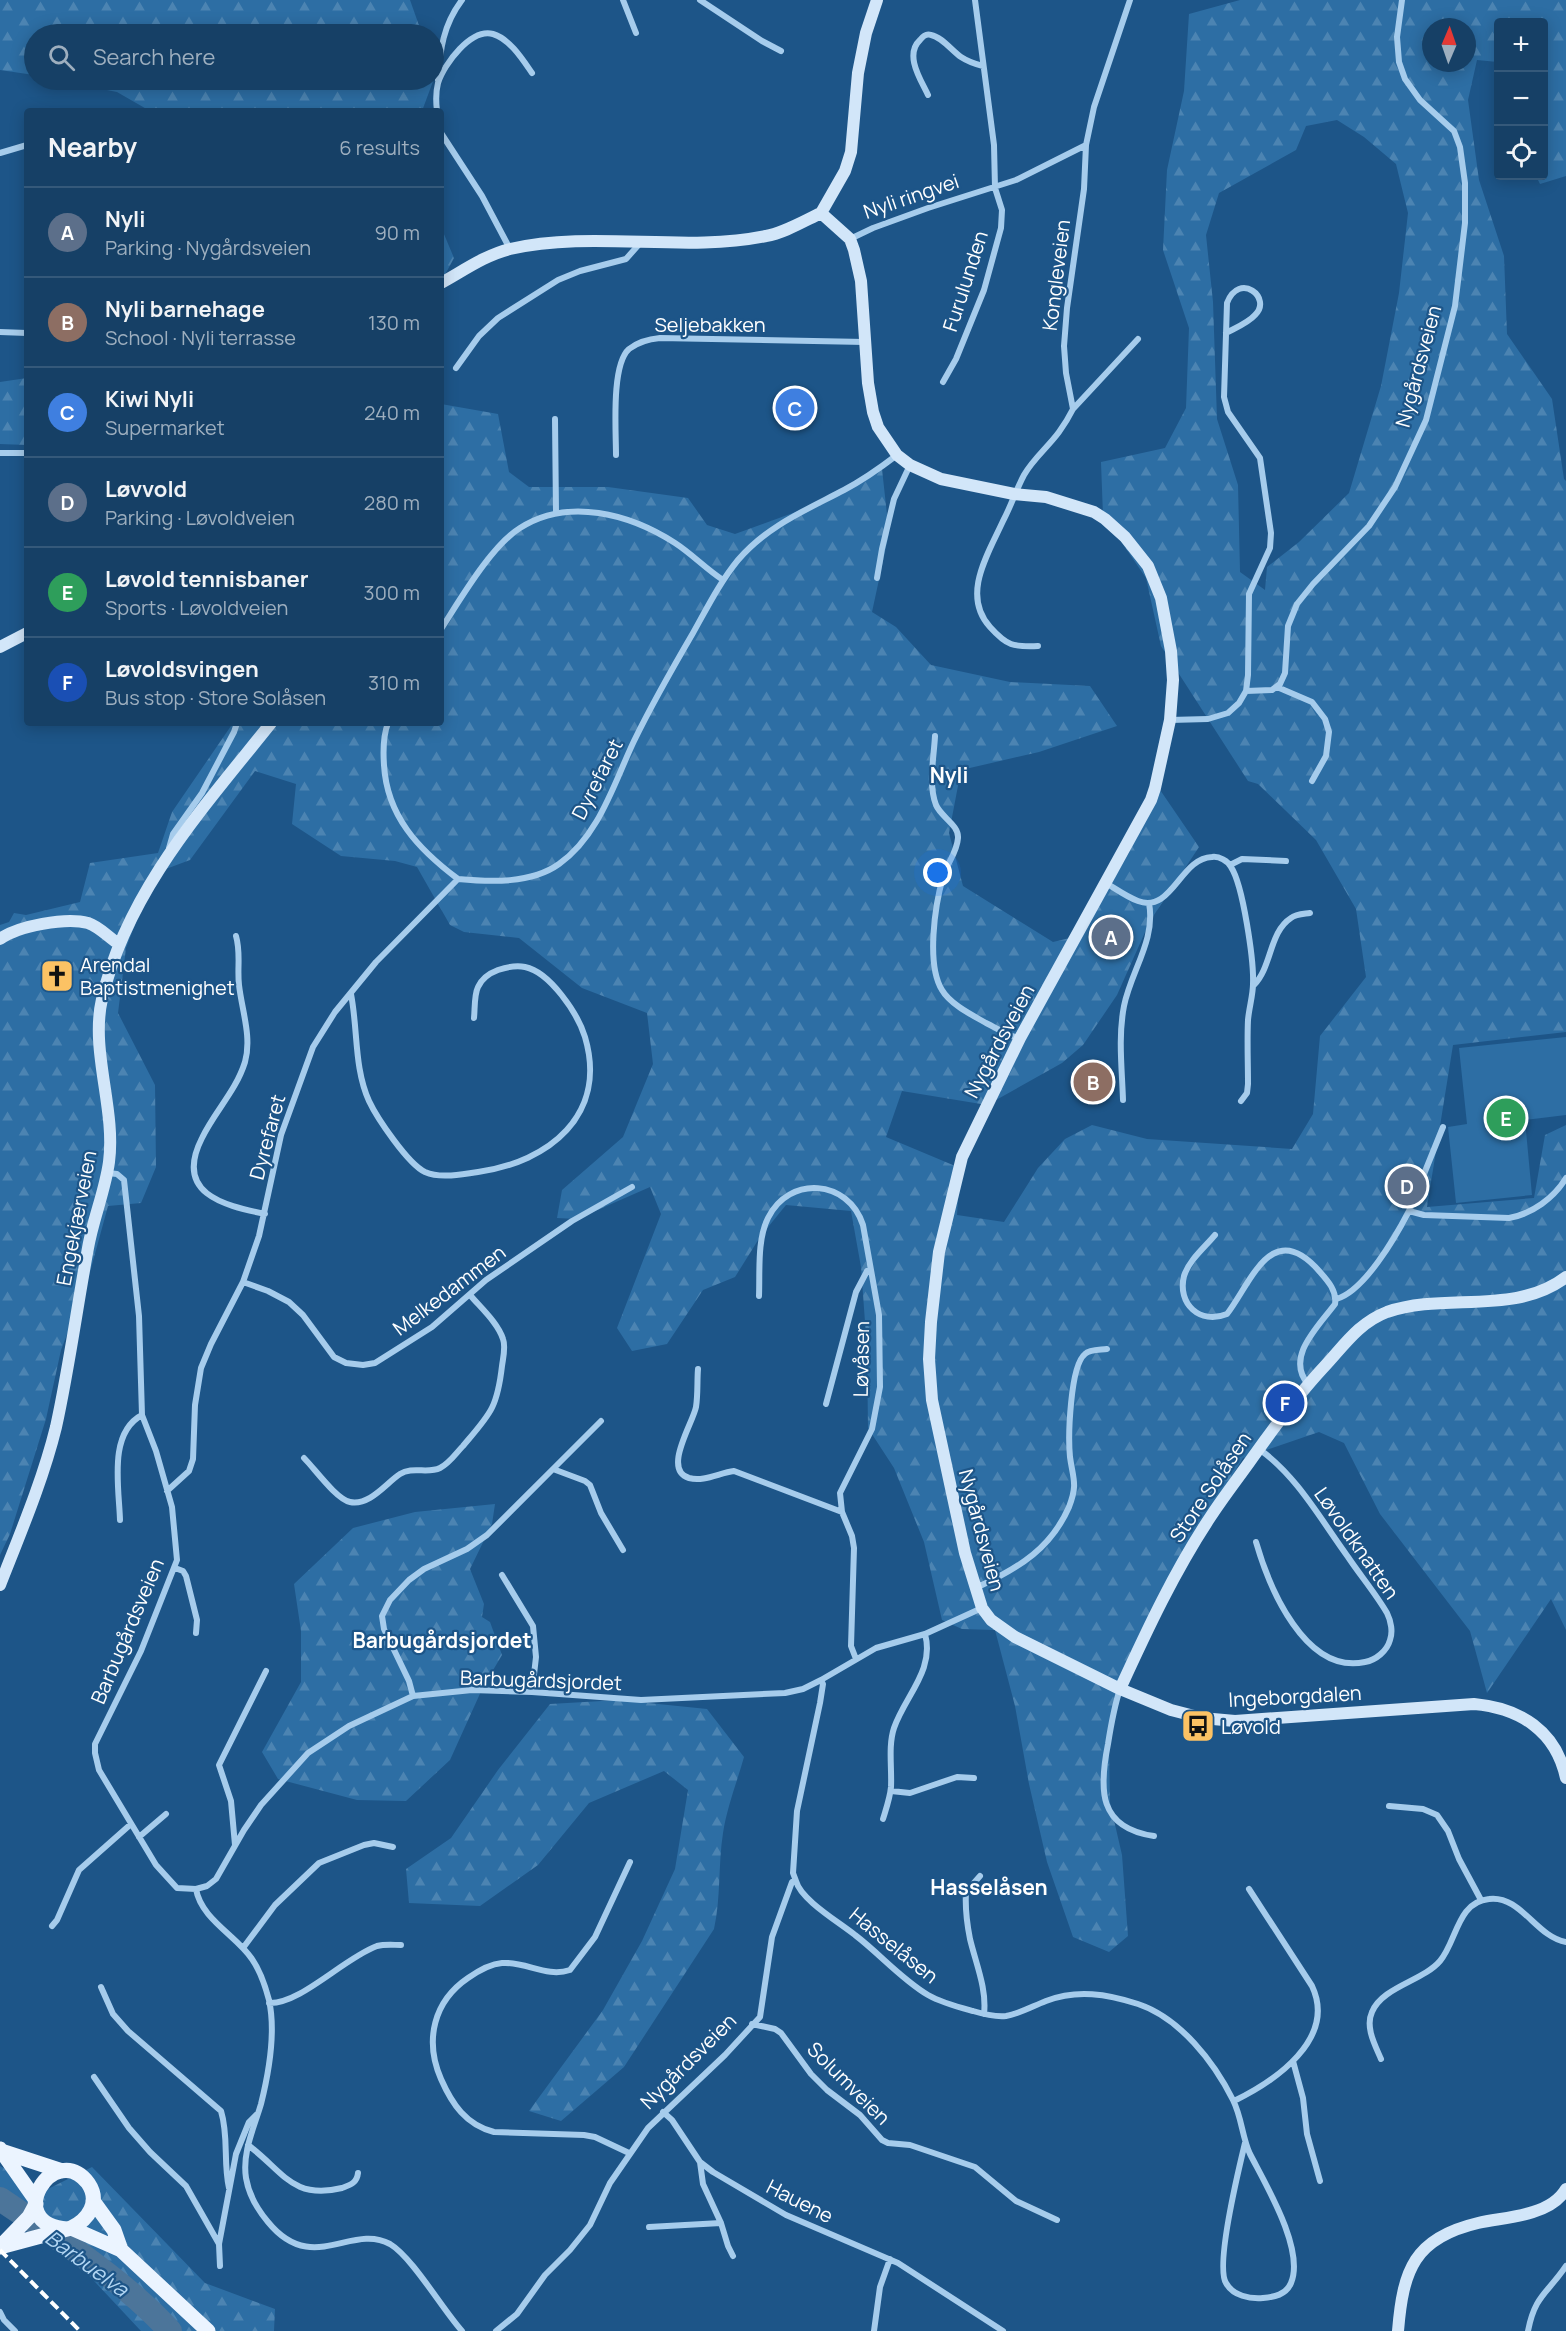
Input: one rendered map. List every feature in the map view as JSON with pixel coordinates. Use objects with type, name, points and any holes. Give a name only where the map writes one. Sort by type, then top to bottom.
[{"type":"main road","name":"Nyli ringvei","points":[[821,213],[845,171],[851,152],[858,74],[866,33],[878,0]]},
{"type":"main road","points":[[444,281],[490,256],[510,249],[569,242],[732,241],[768,236],[821,213],[850,239]]},
{"type":"main road","name":"Nyli ringvei","points":[[850,239],[861,281],[868,383],[878,427],[897,455],[910,465],[941,479],[999,491]]},
{"type":"main road","name":"Nygårdsveien","points":[[982,1608],[962,1542],[932,1400],[929,1359],[939,1252],[962,1156],[1020,1038],[1151,800],[1170,720],[1173,680],[1171,651],[1161,598],[1148,566],[1125,537],[1094,512],[1046,497],[999,491]]},
{"type":"main road","points":[[0,647],[24,635]]},
{"type":"main road","name":"Engekjærveien","points":[[0,1585],[24,1525],[55,1429],[74,1338],[88,1246],[107,1173],[110,1136],[99,1016],[119,944],[136,906],[164,861],[269,726]]},
{"type":"main road","points":[[0,939],[27,927],[73,921],[88,924],[103,931],[119,944]]},
{"type":"main road","name":"Store Solåsen","points":[[1120,1689],[1173,1581],[1211,1515],[1308,1384],[1346,1340],[1364,1324],[1384,1313],[1408,1306],[1450,1301],[1517,1299],[1544,1290],[1566,1277]]},
{"type":"main road","name":"Ingeborgdalen","points":[[982,1608],[991,1620],[1015,1637],[1120,1689],[1172,1710],[1202,1718],[1235,1721],[1483,1705],[1509,1710],[1534,1726],[1563,1755],[1566,1778]]},
{"type":"main road","points":[[2,2151],[77,2174],[88,2183],[93,2201],[114,2230],[121,2250]]},
{"type":"main road","points":[[2,2151],[35,2202],[40,2217],[49,2225],[69,2229],[121,2250],[208,2331]]},
{"type":"main road","points":[[0,2247],[29,2217],[40,2184],[50,2175],[62,2171]]},
{"type":"main road","points":[[1398,2331],[1403,2287],[1411,2267],[1425,2248],[1442,2235],[1458,2228],[1539,2210],[1554,2202],[1566,2189]]},
{"type":"main road","points":[[0,2247],[69,2229],[81,2223],[88,2216],[93,2201]]},
{"type":"street","points":[[444,32],[449,19],[462,0]]},
{"type":"street","points":[[623,0],[636,33]]},
{"type":"street","points":[[700,0],[781,51]]},
{"type":"street","name":"Furulunden","points":[[943,382],[956,359],[984,290],[1001,228],[1002,210],[995,188],[994,146],[975,0]]},
{"type":"street","points":[[1086,145],[1094,107],[1130,0]]},
{"type":"street","name":"Nygårdsveien","points":[[1277,687],[1285,673],[1288,626],[1297,604],[1313,584],[1348,550],[1383,508],[1419,439],[1455,306],[1465,223],[1465,183],[1460,147],[1454,131],[1420,100],[1405,79],[1399,62],[1397,37],[1402,0]]},
{"type":"street","points":[[444,73],[454,55],[470,40],[485,33],[494,34],[504,40],[532,73]]},
{"type":"street","points":[[928,95],[915,67],[913,57],[915,44],[924,35],[935,36],[962,58],[983,66]]},
{"type":"street","points":[[437,108],[438,90]]},
{"type":"street","points":[[444,138],[482,196],[510,249]]},
{"type":"street","name":"Nyli ringvei","points":[[850,239],[928,208],[1016,180],[1086,145]]},
{"type":"street","name":"Kongleveien","points":[[1073,409],[1066,373],[1064,346],[1067,308],[1084,189],[1086,145]]},
{"type":"street","points":[[0,153],[24,146]]},
{"type":"street","points":[[456,368],[479,336],[498,318],[558,280],[580,271],[626,259],[642,241]]},
{"type":"street","points":[[1170,720],[1208,719],[1228,713],[1239,703],[1246,692],[1249,594],[1270,548],[1271,533],[1260,458],[1228,412],[1224,397],[1226,333],[1227,303],[1230,293],[1237,289],[1250,289],[1257,294],[1260,303],[1259,310],[1254,316],[1226,333]]},
{"type":"street","points":[[0,332],[24,333]]},
{"type":"street","name":"Seljebakken","points":[[616,455],[619,373],[627,350],[637,344],[660,338],[866,342]]},
{"type":"street","points":[[1038,646],[1011,646],[1003,641],[986,622],[978,607],[976,595],[979,576],[1024,474],[1059,432],[1073,409],[1137,339]]},
{"type":"street","points":[[555,419],[556,512]]},
{"type":"street","points":[[0,453],[24,453]]},
{"type":"street","name":"Dyrefaret","points":[[243,1282],[265,1214],[281,1135],[302,1074],[335,1012],[376,962],[458,879],[510,880],[539,874],[559,865],[574,851],[604,810],[635,740],[662,687],[723,580],[740,558],[761,537],[792,515],[873,473],[897,455]]},
{"type":"street","points":[[877,578],[894,498],[910,465]]},
{"type":"street","points":[[444,625],[491,556],[519,528],[556,512],[592,512],[615,517],[651,530],[676,543],[723,580]]},
{"type":"street","points":[[1246,692],[1272,690],[1277,687],[1312,702],[1325,719],[1329,732],[1326,756],[1311,781]]},
{"type":"street","name":"Engekjærveien","points":[[164,861],[173,834],[201,793],[236,726]]},
{"type":"street","points":[[387,726],[385,779],[398,818],[406,831],[428,855],[458,879]]},
{"type":"street","points":[[935,736],[932,774],[935,802],[940,813],[956,828],[958,837],[954,854],[944,874],[936,907],[934,956],[938,979],[942,991],[956,1004],[980,1020],[1013,1037],[1020,1038]]},
{"type":"street","points":[[1106,883],[1138,902],[1158,902],[1200,860],[1211,857],[1220,858],[1230,865],[1238,880],[1244,903],[1254,985],[1249,1016],[1247,1093],[1241,1101]]},
{"type":"street","points":[[1230,865],[1242,859],[1286,861]]},
{"type":"street","points":[[1123,1100],[1121,1028],[1124,1004],[1150,927],[1149,903]]},
{"type":"street","points":[[1254,985],[1261,978],[1283,925],[1293,916],[1310,913]]},
{"type":"street","points":[[236,936],[240,950],[238,983],[247,1039],[245,1060],[237,1083],[202,1138],[194,1169],[195,1179],[200,1188],[212,1198],[243,1210],[265,1214]]},
{"type":"street","points":[[351,994],[356,1020],[360,1076],[369,1102],[399,1147],[417,1166],[437,1175],[495,1170],[544,1150],[562,1137],[575,1120],[586,1095],[589,1075],[588,1053],[581,1027],[558,990],[546,977],[526,967],[511,966],[492,972],[478,987],[474,1018]]},
{"type":"street","points":[[1336,1299],[1355,1288],[1373,1268],[1408,1211],[1443,1127]]},
{"type":"street","name":"Barbugårdsveien","points":[[107,1173],[117,1174],[124,1180],[139,1316],[142,1415],[156,1451],[172,1507],[177,1560],[141,1651],[95,1744],[95,1753],[99,1770],[156,1865],[177,1888],[196,1889]]},
{"type":"street","points":[[1408,1211],[1439,1215],[1509,1218],[1519,1216],[1552,1196],[1566,1178]]},
{"type":"street","name":"Melkedammen","points":[[243,1282],[289,1302],[303,1315],[334,1357],[346,1363],[363,1365],[375,1363],[413,1340],[486,1280],[572,1221],[611,1201],[632,1187]]},
{"type":"street","name":"Løvåsen","points":[[759,1296],[762,1238],[767,1219],[777,1204],[799,1191],[829,1189],[844,1196],[852,1203],[860,1213],[864,1225],[879,1315],[880,1387],[872,1430],[840,1493],[842,1512]]},
{"type":"street","points":[[1215,1235],[1189,1266],[1185,1275],[1184,1298],[1188,1306],[1197,1313],[1207,1317],[1227,1314],[1262,1261],[1279,1251],[1289,1251],[1300,1255],[1317,1269],[1332,1287],[1336,1299],[1335,1304],[1300,1355],[1301,1375],[1308,1384]]},
{"type":"street","name":"Løvåsen","points":[[826,1404],[856,1292],[867,1271],[872,1270]]},
{"type":"street","points":[[167,1491],[189,1471],[193,1459],[195,1405],[201,1368],[243,1282]]},
{"type":"street","points":[[304,1458],[339,1496],[353,1503],[376,1494],[402,1472],[429,1471],[449,1462],[489,1417],[500,1383],[505,1345],[496,1326],[470,1295]]},
{"type":"street","points":[[975,1585],[982,1585],[1028,1561],[1052,1536],[1069,1507],[1076,1483],[1070,1457],[1073,1377],[1077,1363],[1084,1354],[1090,1350],[1107,1350]]},
{"type":"street","points":[[698,1369],[696,1405],[692,1421],[681,1444],[678,1466],[687,1478],[702,1479],[734,1471],[842,1512],[852,1536],[854,1548],[851,1646],[856,1659]]},
{"type":"street","points":[[120,1520],[120,1446],[124,1433],[142,1415]]},
{"type":"street","points":[[413,1696],[409,1680],[384,1629],[382,1616],[390,1600],[409,1580],[424,1569],[467,1549],[487,1535],[601,1421]]},
{"type":"street","name":"Løvoldknatten","points":[[1256,1542],[1265,1573],[1285,1611],[1312,1646],[1330,1659],[1341,1663],[1357,1664],[1371,1661],[1388,1646],[1391,1637],[1387,1614],[1286,1473],[1259,1449]]},
{"type":"street","points":[[553,1469],[585,1480],[590,1485],[601,1513],[623,1550]]},
{"type":"street","points":[[175,1568],[183,1571],[186,1576],[196,1620],[196,1633]]},
{"type":"street","points":[[502,1575],[533,1626],[536,1657],[532,1692]]},
{"type":"street","name":"Nygårdsveien","points":[[821,1680],[876,1648],[925,1634],[982,1608]]},
{"type":"street","points":[[883,1819],[891,1791],[891,1752],[894,1728],[923,1670],[926,1655],[925,1634]]},
{"type":"street","points":[[235,1845],[231,1801],[219,1765],[266,1671]]},
{"type":"street","points":[[796,1881],[793,1873],[797,1811],[820,1703],[823,1684],[821,1680]]},
{"type":"street","name":"Barbugårdsjordet","points":[[196,1889],[207,1886],[216,1879],[261,1805],[308,1753],[349,1726],[413,1696],[472,1690],[532,1692],[605,1699],[678,1700],[785,1693],[802,1689],[821,1680]]},
{"type":"street","points":[[1120,1689],[1102,1774],[1103,1791],[1107,1807],[1117,1820],[1143,1834],[1154,1836]]},
{"type":"street","points":[[891,1791],[910,1794],[957,1777],[974,1778]]},
{"type":"street","points":[[1389,1806],[1423,1809],[1437,1815],[1448,1831],[1459,1859],[1481,1900]]},
{"type":"street","points":[[139,1837],[166,1814]]},
{"type":"street","points":[[52,1926],[80,1870],[131,1824]]},
{"type":"street","points":[[243,1948],[275,1905],[319,1863],[364,1845],[374,1843],[393,1846]]},
{"type":"street","points":[[629,2153],[584,2134],[494,2132],[472,2123],[458,2110],[441,2080],[435,2064],[432,2034],[435,2019],[444,2000],[457,1986],[479,1970],[501,1963],[520,1964],[552,1973],[570,1970],[595,1937],[630,1862]]},
{"type":"street","points":[[980,1876],[966,1892],[965,1908],[970,1940],[984,1987],[986,2002],[984,2014]]},
{"type":"street","name":"Nygårdsveien","points":[[496,2331],[517,2314],[545,2275],[570,2250],[590,2224],[610,2183],[629,2153],[663,2112],[725,2055],[760,2017],[772,1937],[792,1882],[796,1881]]},
{"type":"street","name":"Hasselåsen","points":[[796,1881],[804,1895],[859,1937],[915,1987],[930,1997],[984,2014],[1009,2016],[1048,2000],[1073,1993],[1102,1995],[1140,2005],[1162,2016],[1190,2040],[1234,2101],[1243,2127],[1245,2143],[1285,2228],[1293,2255],[1294,2268],[1291,2283],[1286,2291],[1276,2296],[1259,2298],[1240,2296],[1225,2283],[1223,2274],[1224,2250],[1245,2143]]},
{"type":"street","points":[[196,1889],[208,1913],[218,1926],[252,1958],[264,1978],[272,2017],[268,2067],[258,2114],[248,2145],[246,2165],[248,2188],[258,2210],[284,2238],[306,2247],[329,2247],[373,2240],[389,2244],[405,2258],[462,2331]]},
{"type":"street","points":[[1234,2101],[1268,2083],[1293,2061],[1316,2028],[1319,2019],[1318,2003],[1312,1986],[1250,1889]]},
{"type":"street","points":[[1381,2060],[1370,2030],[1370,2014],[1373,2008],[1389,1994],[1439,1962],[1462,1917],[1474,1904],[1481,1900],[1505,1901],[1548,1935],[1566,1942]]},
{"type":"street","points":[[269,2003],[289,2000],[338,1967],[377,1946],[401,1945]]},
{"type":"street","points":[[101,1988],[113,2014],[128,2031],[221,2111],[226,2126],[225,2169],[229,2188]]},
{"type":"street","name":"Solumveien","points":[[752,2024],[775,2029],[781,2034],[811,2074],[827,2090],[860,2115],[882,2140],[888,2143],[910,2145],[975,2167],[1016,2200],[1057,2220]]},
{"type":"street","points":[[1293,2061],[1303,2098],[1307,2134],[1320,2181]]},
{"type":"street","points":[[94,2077],[129,2128],[150,2152],[186,2186],[219,2244]]},
{"type":"street","name":"Hauene","points":[[663,2112],[672,2120],[700,2162],[732,2184],[786,2215],[890,2259],[1004,2331]]},
{"type":"street","points":[[220,2266],[219,2244],[229,2188],[242,2138],[249,2122],[258,2114]]},
{"type":"street","points":[[248,2145],[295,2185],[307,2191],[325,2192],[349,2186],[357,2179],[358,2174]]},
{"type":"street","name":"Hauene","points":[[700,2162],[703,2184],[722,2223],[733,2256]]},
{"type":"street","points":[[649,2227],[722,2223]]},
{"type":"street","points":[[874,2331],[880,2287],[890,2259]]},
{"type":"street","points":[[1528,2331],[1538,2300],[1566,2266]]},
{"type":"street","points":[[0,2312],[2,2320],[15,2331]]},
{"type":"green space","points":[[0,0],[410,0],[418,24],[24,24],[24,74],[0,70]]},
{"type":"green space","points":[[1240,0],[1566,0],[1566,176],[1540,184],[1538,180],[1548,180],[1548,18],[1494,18],[1494,62],[1477,60],[1476,64],[1476,18],[1422,18],[1422,72],[1474,72],[1468,100],[1479,180],[1504,256],[1507,334],[1552,399],[1566,481],[1566,1032],[1453,1045],[1427,1207],[1534,1198],[1545,1135],[1566,1125],[1566,1630],[1551,1599],[1487,1693],[1470,1631],[1380,1514],[1344,1443],[1319,1432],[1243,1458],[1202,1526],[1126,1669],[1109,1746],[1110,1803],[1122,1855],[1128,1936],[1109,1952],[1073,1937],[1047,1862],[1029,1784],[1015,1706],[995,1630],[962,1629],[942,1620],[924,1542],[894,1468],[868,1428],[867,1349],[861,1267],[851,1211],[786,1205],[760,1237],[735,1277],[703,1290],[667,1344],[632,1351],[617,1328],[661,1214],[650,1187],[577,1219],[557,1218],[562,1190],[623,1137],[653,1064],[647,1013],[582,988],[519,938],[464,932],[450,925],[417,867],[395,861],[341,856],[292,824],[296,784],[255,771],[190,860],[155,873],[126,948],[118,1013],[155,1085],[156,1167],[141,1203],[108,1206],[87,1283],[61,1350],[46,1419],[10,1534],[0,1555],[0,925],[9,922],[14,913],[26,915],[80,902],[90,863],[158,853],[172,812],[231,726],[444,726],[444,405],[498,414],[509,472],[529,487],[608,487],[688,498],[707,525],[735,534],[812,506],[882,469],[889,533],[872,612],[896,627],[931,665],[1010,682],[1090,686],[1117,726],[1039,752],[961,770],[949,833],[963,886],[1053,942],[1074,937],[1089,921],[1129,853],[1156,784],[1199,847],[1150,921],[1117,995],[1083,1045],[1062,1063],[987,1105],[902,1091],[886,1137],[960,1168],[957,1215],[1004,1222],[1038,1168],[1065,1139],[1092,1125],[1147,1139],[1292,1149],[1313,1114],[1320,1036],[1366,977],[1356,909],[1316,840],[1258,784],[1248,781],[1161,646],[1146,578],[1103,515],[1101,462],[1165,448],[1186,408],[1189,328],[1163,250],[1167,170],[1184,91],[1189,14]],"holes":[[[1337,120],[1364,137],[1396,164],[1408,213],[1399,293],[1381,386],[1349,493],[1299,542],[1267,567],[1265,590],[1240,572],[1238,485],[1217,419],[1213,302],[1206,235],[1219,193],[1296,150],[1306,126]]]},
{"type":"green space","points":[[107,90],[430,90],[423,108],[145,108],[117,92]]},
{"type":"green space","points":[[444,234],[454,258],[444,276]]},
{"type":"green space","points":[[24,378],[24,445],[0,444],[0,382]]},
{"type":"green space","points":[[1566,1037],[1566,1115],[1525,1120],[1532,1195],[1456,1203],[1448,1127],[1467,1124],[1459,1048]]},
{"type":"green space","points":[[495,1504],[492,1524],[470,1569],[484,1604],[482,1617],[490,1622],[502,1655],[483,1687],[450,1760],[406,1801],[357,1800],[278,1779],[262,1752],[301,1682],[301,1631],[294,1584],[353,1528],[415,1512]]},
{"type":"green space","points":[[619,1700],[707,1709],[744,1757],[723,1833],[714,1929],[624,2067],[561,2121],[529,2111],[603,2010],[642,1941],[675,1869],[688,1790],[664,1771],[589,1803],[538,1865],[480,1906],[409,1903],[406,1869],[451,1838],[498,1770],[550,1704]]},
{"type":"green space","points":[[0,2166],[46,2190],[92,2167],[205,2283],[275,2309],[274,2331],[141,2331],[65,2250],[0,2207]]},
{"type":"waterway","name":"Barbuelva","points":[[0,2199],[111,2277],[170,2331]]},
{"type":"railway","points":[[0,2250],[80,2331]]},
{"type":"place","name":"Kiwi Nyli","points":[[795,408]]},
{"type":"place","name":"Nyli","points":[[1111,937]]},
{"type":"place","name":"Arendal Baptistmenighet","points":[[57,976]]},
{"type":"place","name":"Nyli barnehage","points":[[1093,1082]]},
{"type":"place","name":"Løvold tennisbaner","points":[[1506,1118]]},
{"type":"place","name":"Løvvold","points":[[1407,1186]]},
{"type":"place","name":"Løvoldsvingen","points":[[1285,1403]]},
{"type":"place","name":"Løvold","points":[[1198,1726]]},
{"type":"district","name":"Nyli","points":[[949,775]]},
{"type":"district","name":"Barbugårdsjordet","points":[[442,1640]]},
{"type":"district","name":"Hasselåsen","points":[[989,1887]]}]
